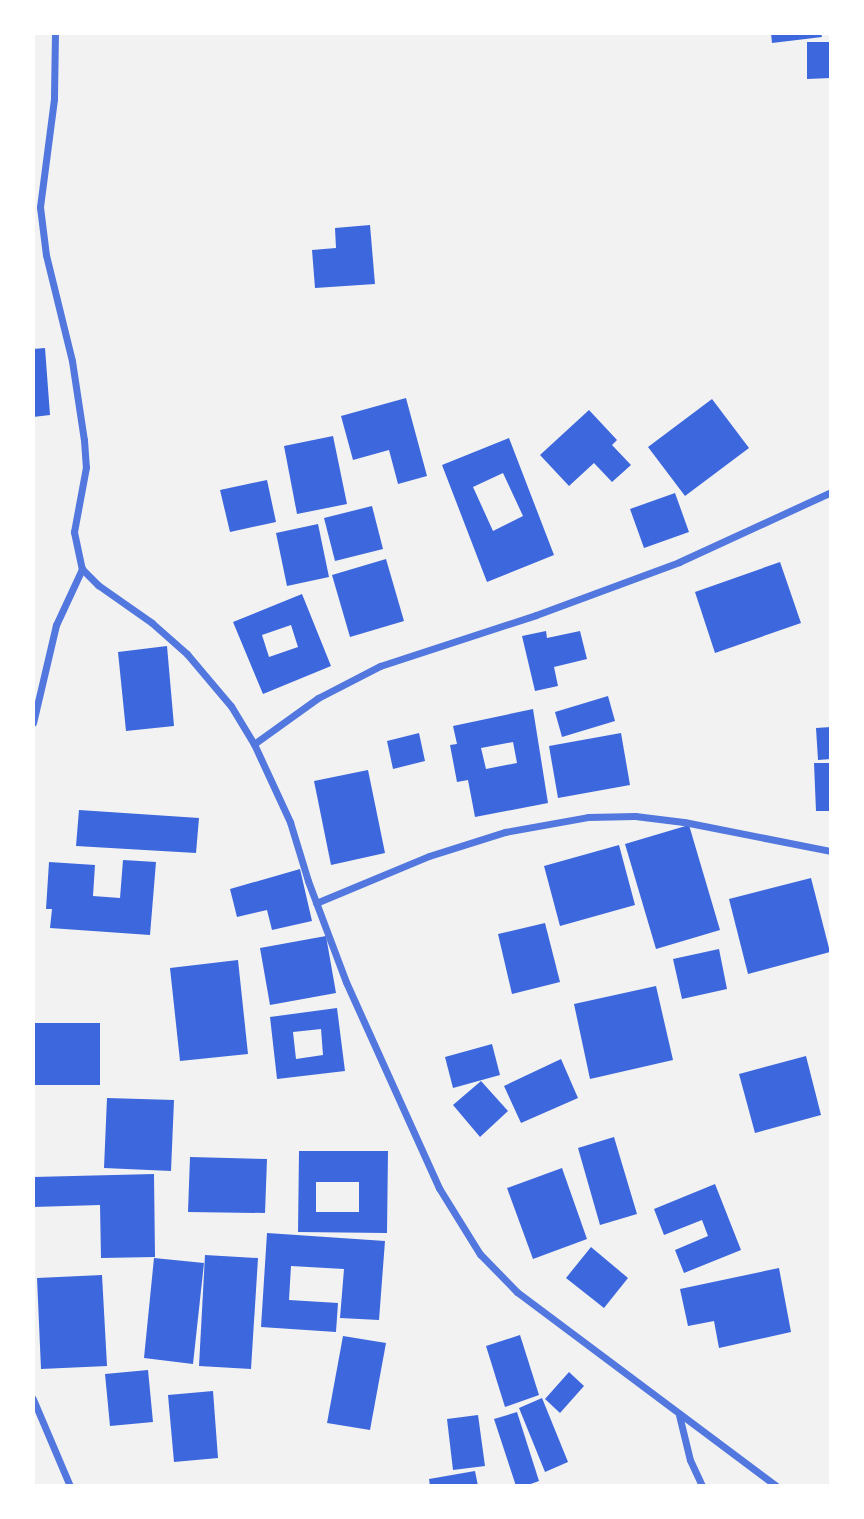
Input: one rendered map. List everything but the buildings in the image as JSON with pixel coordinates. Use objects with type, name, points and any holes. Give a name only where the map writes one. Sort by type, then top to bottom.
[{"type":"street","points":[[55,33],[56,70],[41,196],[42,225],[46,255],[72,361],[84,440],[86,467],[75,513],[74,532],[82,569],[98,585],[152,623],[187,654],[231,706],[254,744],[290,822],[333,952],[439,1188],[480,1254],[517,1292],[776,1486]]},
{"type":"street","points":[[33,218],[42,225]]},
{"type":"street","points":[[254,744],[318,698],[380,666],[549,610],[667,566],[831,492]]},
{"type":"street","points":[[33,723],[44,665],[56,625],[82,569]]},
{"type":"street","points":[[316,903],[429,856],[505,832],[588,817],[635,816],[684,822],[831,851]]},
{"type":"street","points":[[33,1399],[70,1486]]},
{"type":"street","points":[[679,1415],[690,1460],[702,1486]]}]
